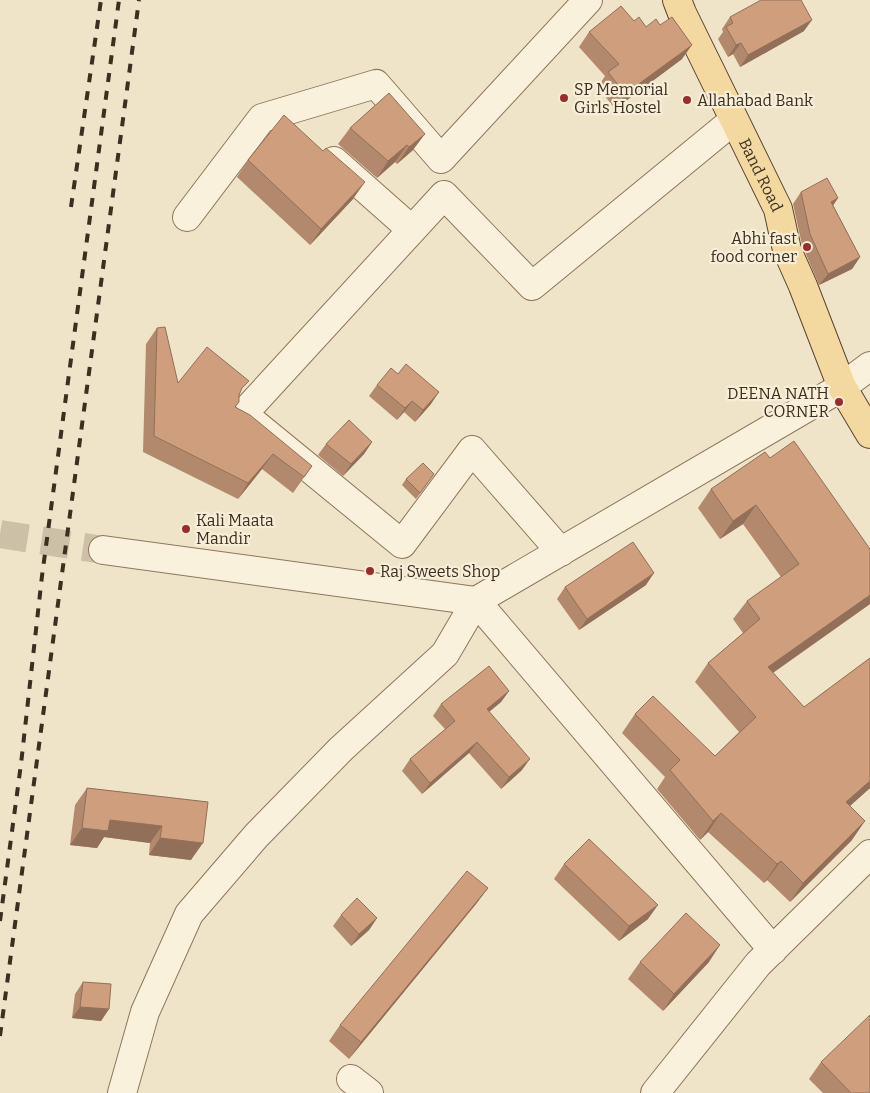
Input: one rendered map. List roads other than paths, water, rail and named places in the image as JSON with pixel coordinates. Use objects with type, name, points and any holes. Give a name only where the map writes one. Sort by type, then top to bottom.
[{"type":"main road","name":"Band Road","points":[[677,0],[778,209],[787,250],[803,286],[842,388],[870,434]]},
{"type":"street","points":[[187,218],[262,118],[376,84],[441,159],[588,0]]},
{"type":"street","points":[[279,113],[412,230]]},
{"type":"street","points":[[562,552],[472,450],[402,544],[243,414],[444,195],[532,286],[734,120]]},
{"type":"street","points":[[122,1093],[145,1012],[189,914],[256,836],[341,749],[445,654],[476,601],[842,388],[870,366]]},
{"type":"street","points":[[103,550],[476,601],[773,950]]},
{"type":"street","points":[[655,1093],[758,964],[870,854]]},
{"type":"tunnel","points":[[0,534],[103,550]]},
{"type":"railway","points":[[71,207],[101,0]]},
{"type":"railway","points":[[0,921],[21,764],[42,576],[119,0]]},
{"type":"railway","points":[[0,1036],[139,0]]},
{"type":"place","name":"SP Memorial Girls Hostel","points":[[564,98]]},
{"type":"place","name":"Allahabad Bank","points":[[687,100]]},
{"type":"place","name":"Abhi fast food corner","points":[[807,247]]},
{"type":"place","name":"DEENA NATH CORNER","points":[[839,402]]},
{"type":"place","name":"Kali Maata Mandir","points":[[186,529]]},
{"type":"place","name":"Raj Sweets Shop","points":[[370,571]]}]
